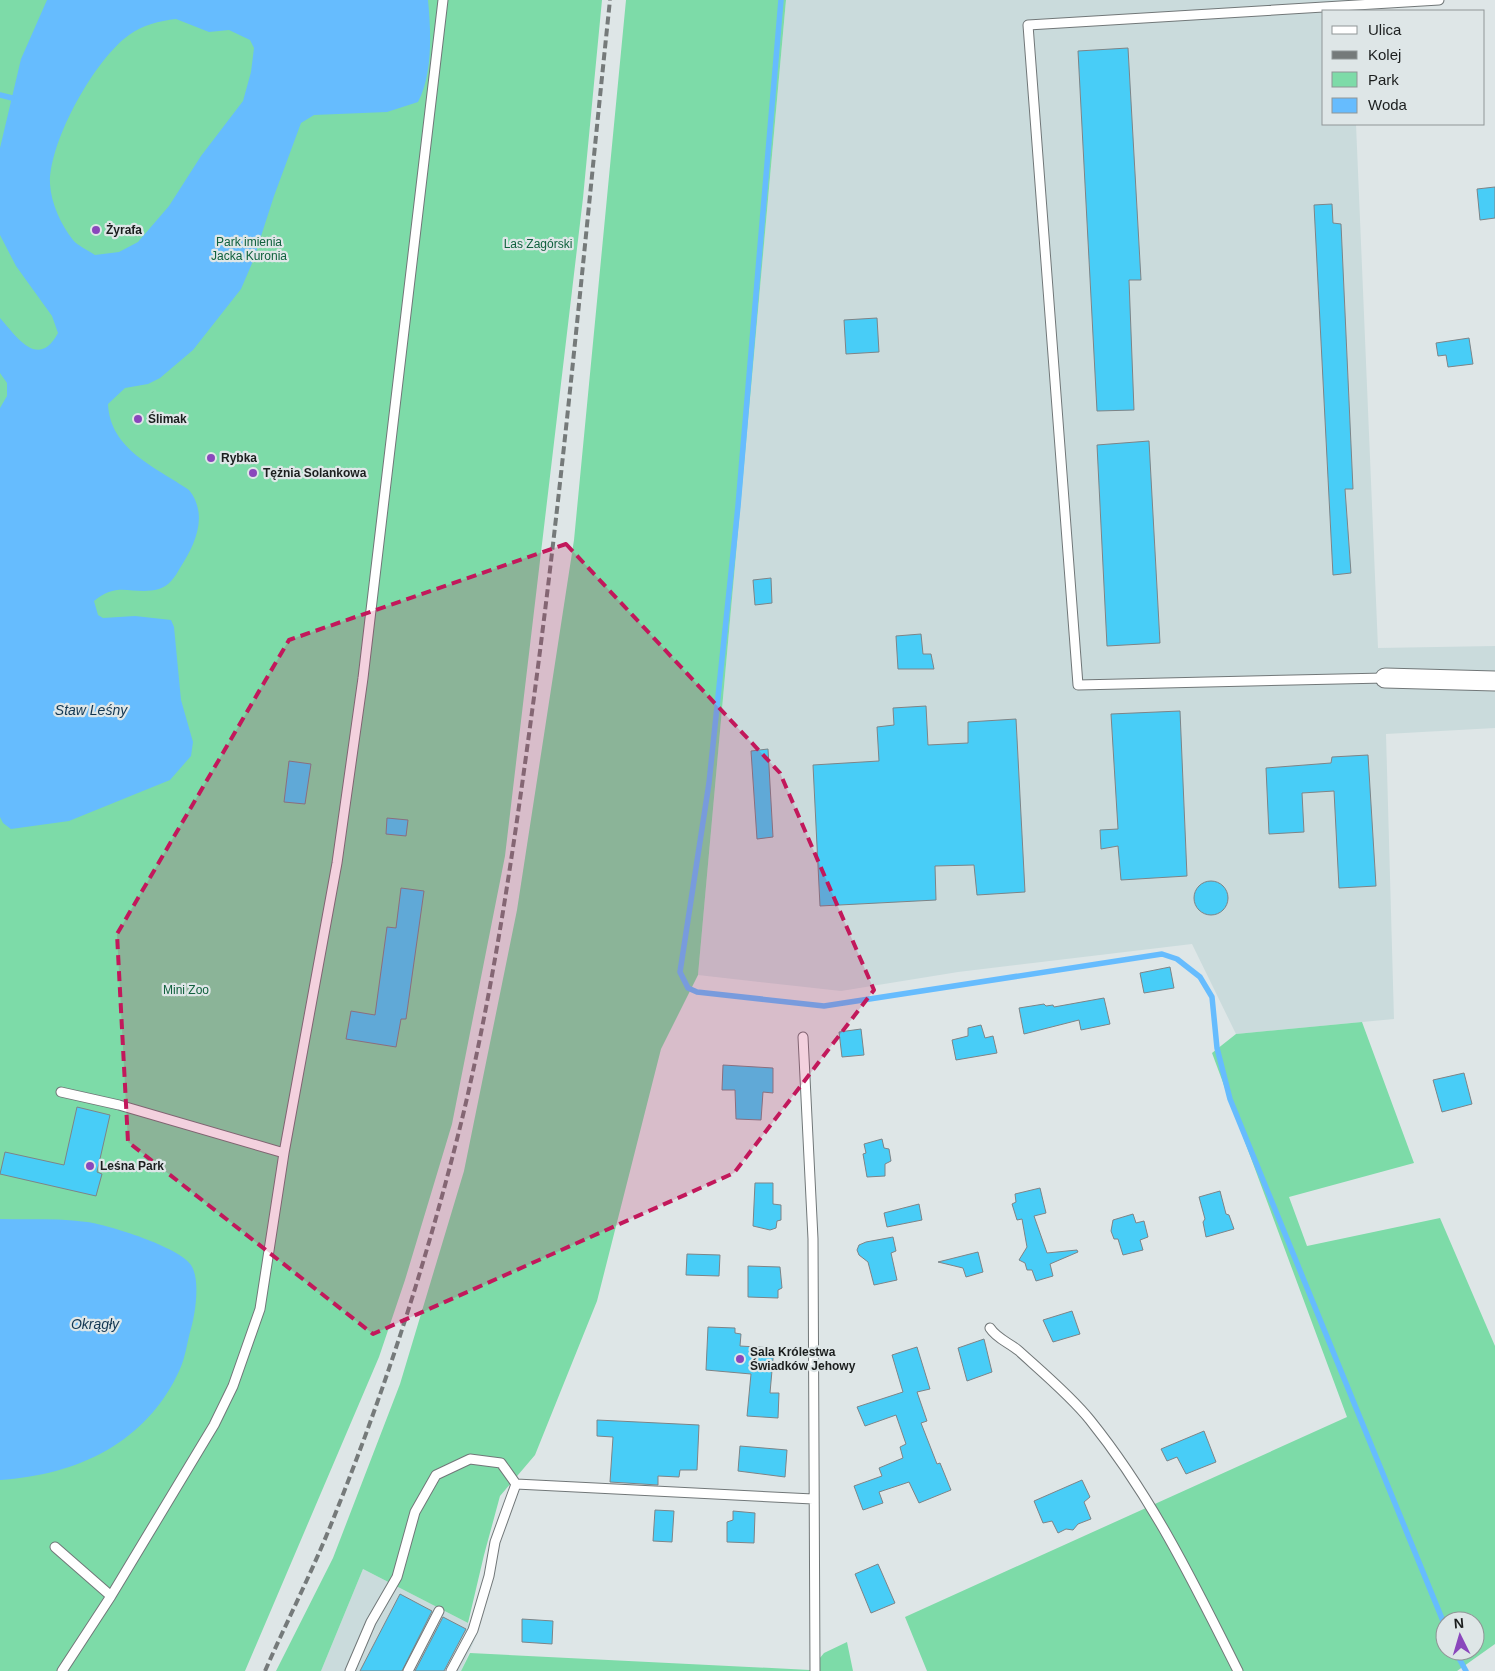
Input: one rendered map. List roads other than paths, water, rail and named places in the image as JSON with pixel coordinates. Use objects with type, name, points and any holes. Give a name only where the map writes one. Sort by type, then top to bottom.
[{"type":"street","points":[[1385,678],[1495,680]]},
{"type":"lane","points":[[62,1671],[111,1596],[214,1425],[233,1386],[260,1308],[284,1153],[337,864],[363,678],[443,0]]},
{"type":"lane","points":[[1385,678],[1078,685],[1028,25],[1439,0]]},
{"type":"lane","points":[[803,1037],[813,1239],[815,1671]]},
{"type":"lane","points":[[61,1092],[119,1105],[284,1153]]},
{"type":"lane","points":[[990,1328],[994,1334],[1018,1350],[1088,1418],[1118,1456],[1166,1530],[1238,1671]]},
{"type":"lane","points":[[350,1671],[371,1622],[397,1577],[415,1512],[436,1475],[470,1459],[501,1463],[516,1484]]},
{"type":"lane","points":[[516,1484],[813,1499]]},
{"type":"lane","points":[[451,1671],[473,1630],[489,1576],[495,1542],[516,1484]]},
{"type":"lane","points":[[55,1546],[111,1596]]},
{"type":"lane","points":[[408,1671],[438,1611]]},
{"type":"water","name":"Staw Leśny","points":[[47,0],[428,0],[430,25],[429,66],[423,91],[418,102],[387,112],[314,115],[301,123],[274,196],[253,261],[241,289],[193,350],[160,378],[148,384],[125,388],[108,404],[111,420],[117,434],[126,445],[149,465],[189,490],[198,510],[198,530],[195,540],[186,559],[169,583],[163,588],[150,591],[111,591],[94,601],[98,615],[103,618],[135,616],[171,620],[174,627],[181,700],[193,742],[191,756],[170,780],[69,821],[11,829],[3,823],[0,817],[0,408],[7,396],[7,383],[0,373],[0,318],[13,334],[35,350],[43,349],[50,344],[58,333],[52,316],[16,266],[0,235],[0,148],[21,59]],"holes":[[[176,19],[209,32],[229,30],[250,40],[254,48],[251,72],[243,101],[201,156],[169,206],[138,242],[119,252],[95,255],[73,240],[69,234],[57,214],[50,184],[57,146],[76,102],[102,62],[129,35],[140,29],[157,22]]]},
{"type":"water","name":"Okrągły","points":[[0,1219],[87,1222],[111,1227],[159,1244],[184,1258],[191,1265],[196,1280],[196,1298],[194,1317],[182,1365],[166,1395],[149,1417],[129,1435],[106,1450],[82,1462],[56,1471],[0,1480]]},
{"type":"waterway","points":[[781,0],[738,506],[709,783],[680,972],[688,988],[697,992],[824,1006],[1162,954],[1177,959],[1200,977],[1212,997],[1217,1048],[1230,1099],[1439,1611]]},
{"type":"waterway","points":[[0,95],[12,98]]},
{"type":"waterway","points":[[1460,1661],[1466,1671]]},
{"type":"railway","points":[[265,1671],[332,1522],[389,1370],[437,1215],[475,1061],[511,862],[544,623],[610,0]]},
{"type":"place","name":"Żyrafa","points":[[96,230]]},
{"type":"place","name":"Ślimak","points":[[138,419]]},
{"type":"place","name":"Rybka","points":[[211,458]]},
{"type":"place","name":"Tężnia Solankowa","points":[[253,473]]},
{"type":"place","name":"Leśna Park","points":[[90,1166]]},
{"type":"place","name":"Sala Królestwa Świadków Jehowy","points":[[740,1359]]},
{"type":"park label","name":"Las Zagórski","points":[[538,244]]},
{"type":"park label","name":"Park imienia Jacka Kuronia","points":[[249,249]]},
{"type":"park label","name":"Mini Zoo","points":[[186,990]]}]
